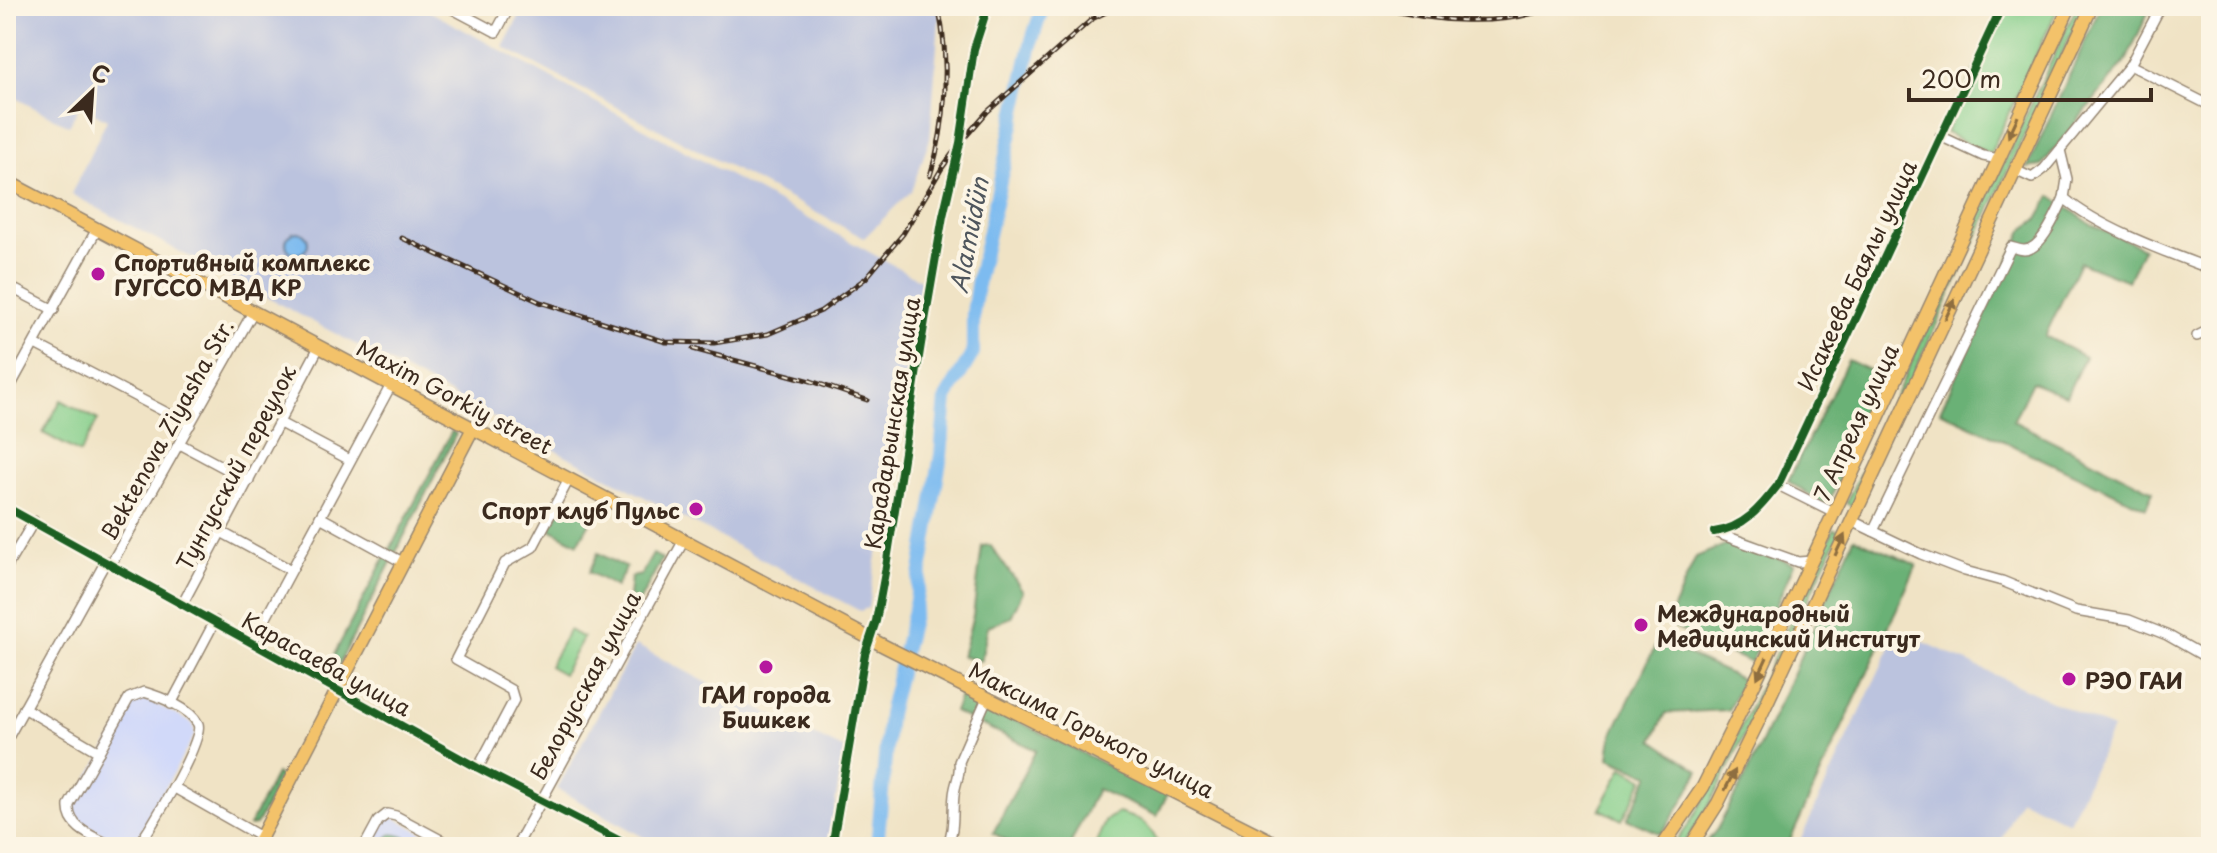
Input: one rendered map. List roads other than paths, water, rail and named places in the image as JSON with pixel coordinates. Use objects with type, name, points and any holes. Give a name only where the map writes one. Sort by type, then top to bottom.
[{"type":"main road","name":"7 Апреля улица","points":[[1662,847],[1688,813],[1711,773],[2070,6]]},
{"type":"main road","name":"7 Апреля улица","points":[[1690,847],[1729,782],[2092,6]]},
{"type":"main road","name":"Maxim Gorkiy street","points":[[6,181],[884,646]]},
{"type":"main road","points":[[259,842],[473,428]]},
{"type":"main road","points":[[1834,513],[1852,521]]},
{"type":"main road","name":"Максима Горького улица","points":[[884,646],[1283,847]]},
{"type":"street","points":[[447,6],[496,32],[510,6]]},
{"type":"street","name":"Карадарьинская улица","points":[[832,847],[865,654],[886,567],[943,216],[960,143],[974,49],[988,6]]},
{"type":"street","name":"Исакеева Баялы улица","points":[[1812,561],[1798,562],[1714,532],[1725,531],[1744,522],[1760,509],[1778,485],[2002,6]]},
{"type":"street","points":[[2015,170],[2032,178],[2044,169],[2130,65],[2161,6]]},
{"type":"street","points":[[2130,65],[2211,106]]},
{"type":"street","points":[[1940,136],[1983,156],[1999,159]]},
{"type":"street","points":[[1873,531],[2011,247],[2025,250],[2034,246],[2047,232],[2064,198],[2067,179],[2060,150]]},
{"type":"street","points":[[1983,156],[1988,183]]},
{"type":"street","points":[[2064,198],[2093,218],[2211,269]]},
{"type":"street","points":[[6,394],[97,229]]},
{"type":"street","points":[[6,285],[54,310]]},
{"type":"street","name":"Bektenova Ziyasha Str.","points":[[6,741],[180,444],[253,312]]},
{"type":"street","points":[[2197,336],[2211,329]]},
{"type":"street","points":[[35,344],[190,425]]},
{"type":"street","name":"Тунгусский переулок","points":[[183,603],[319,347]]},
{"type":"street","points":[[253,642],[391,385]]},
{"type":"street","points":[[280,423],[350,460]]},
{"type":"street","points":[[180,444],[249,481]]},
{"type":"street","points":[[478,768],[514,700],[511,690],[456,659],[505,563],[533,547],[569,479]]},
{"type":"street","points":[[1778,485],[1834,513]]},
{"type":"street","name":"Карасаева улица","points":[[6,507],[478,768],[632,847]]},
{"type":"street","points":[[320,517],[404,563]]},
{"type":"street","points":[[6,568],[34,521]]},
{"type":"street","points":[[1852,521],[1921,554],[2002,581],[2076,611],[2129,620],[2167,635],[2211,660]]},
{"type":"street","points":[[221,532],[291,570]]},
{"type":"street","name":"Белорусская улица","points":[[516,847],[684,540]]},
{"type":"street","points":[[171,704],[215,621]]},
{"type":"street","points":[[114,847],[94,842],[75,825],[68,816],[69,805],[129,698],[144,692],[189,714],[200,730],[173,787],[137,847]]},
{"type":"street","points":[[947,847],[952,835],[959,762],[987,698]]},
{"type":"street","points":[[24,708],[99,752]]},
{"type":"street","points":[[173,787],[259,842]]},
{"type":"street","points":[[364,847],[378,821],[387,814],[454,847]]},
{"type":"water","points":[[297,232],[305,235],[308,243],[305,251],[297,254],[289,251],[286,243],[289,235]]},
{"type":"waterway","name":"Alamüdün","points":[[877,847],[889,714],[915,606],[941,455],[946,398],[973,353],[973,313],[978,279],[1032,40],[1043,6]]},
{"type":"railway","points":[[930,176],[940,135],[945,91],[944,48],[938,6]]},
{"type":"railway","points":[[402,238],[540,302],[666,342],[714,343],[768,334],[821,311],[866,278],[903,234],[942,168],[987,112],[1092,19],[1118,6]]},
{"type":"railway","points":[[1376,6],[1419,16],[1466,20],[1512,18],[1555,6]]},
{"type":"railway","points":[[693,349],[811,381],[867,400]]},
{"type":"place","name":"Спортивный комплекс ГУГССО МВД КР","points":[[98,274]]},
{"type":"place","name":"Спорт клуб Пульс","points":[[696,509]]},
{"type":"place","name":"Международный Медицинский Институт","points":[[1641,625]]},
{"type":"place","name":"ГАИ города Бишкек","points":[[766,667]]},
{"type":"place","name":"РЭО ГАИ","points":[[2069,679]]}]
